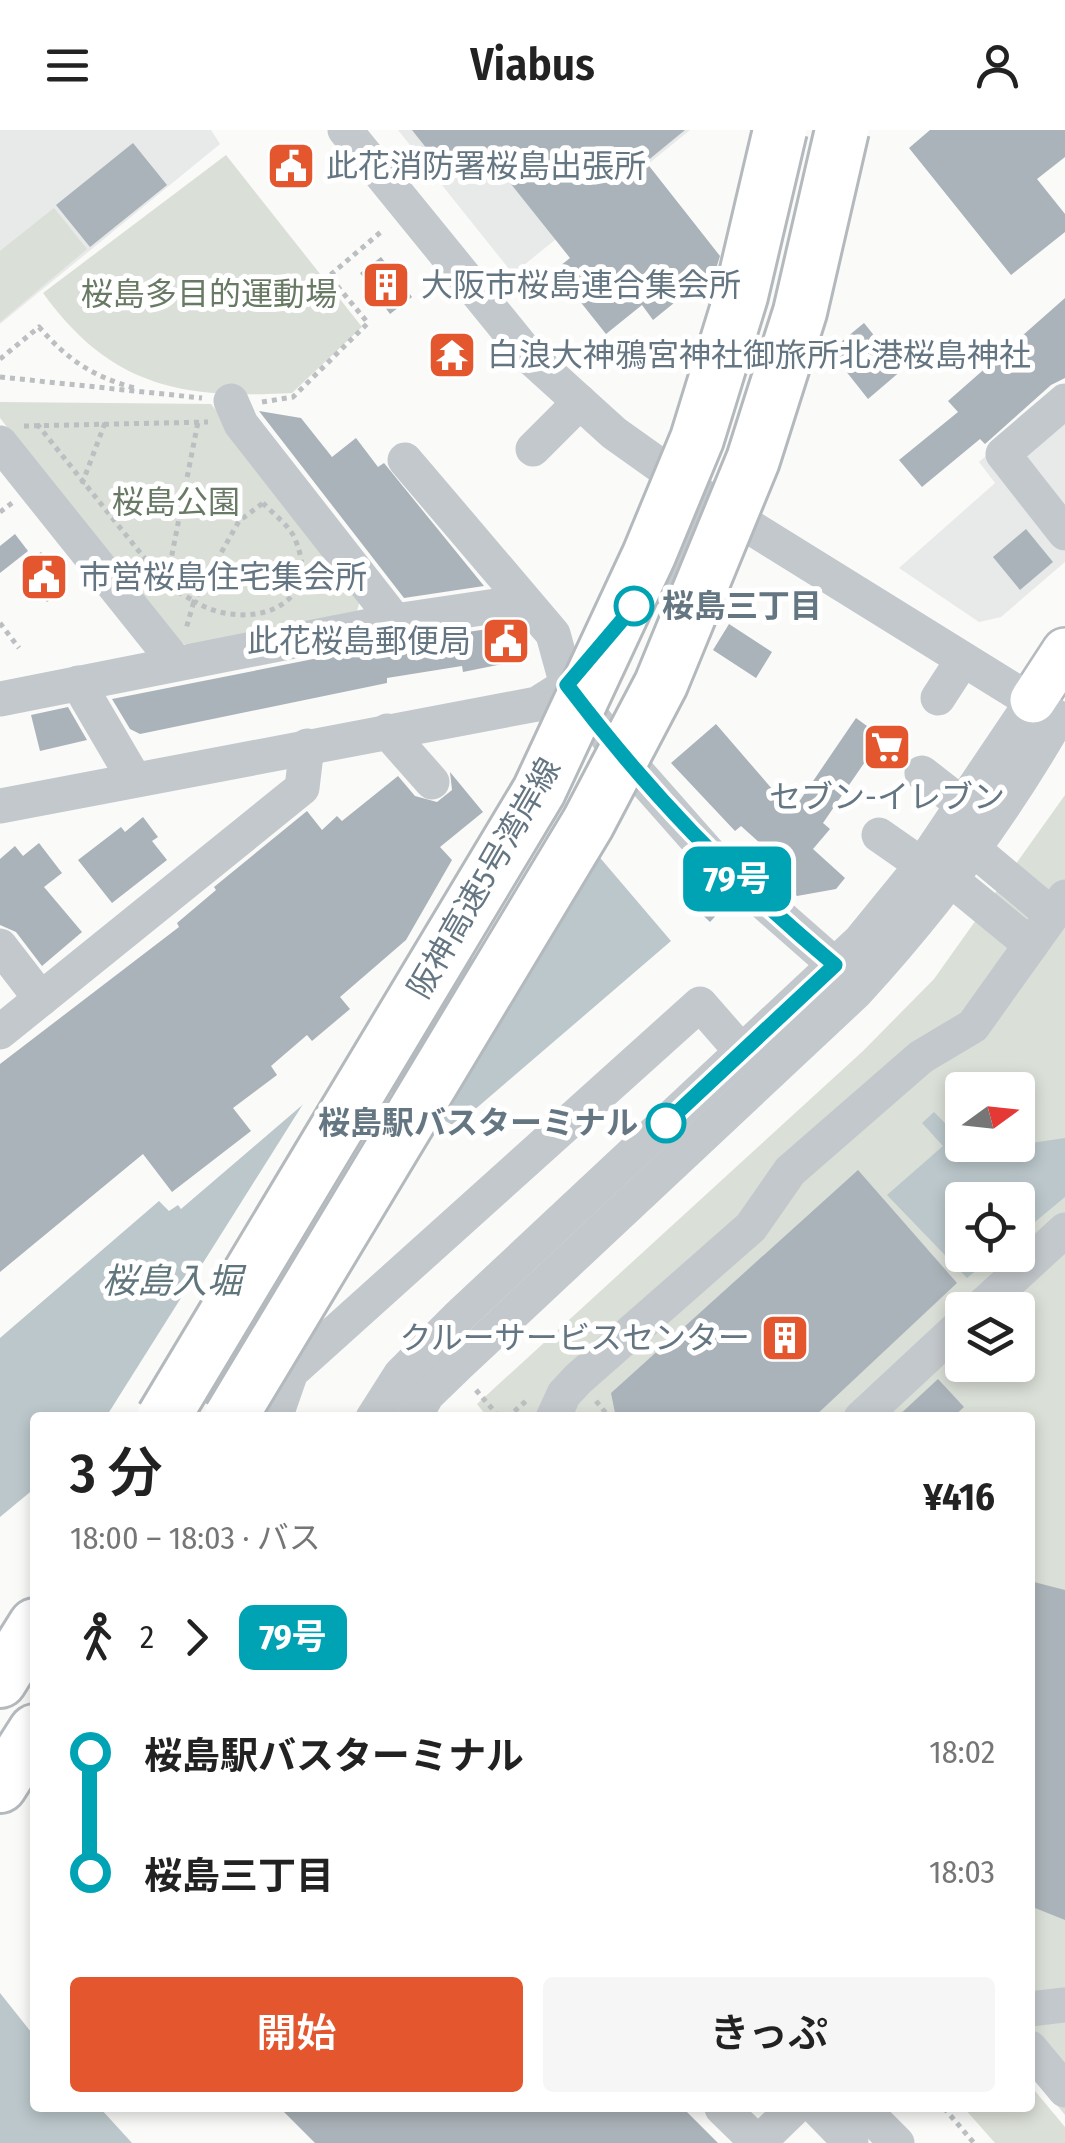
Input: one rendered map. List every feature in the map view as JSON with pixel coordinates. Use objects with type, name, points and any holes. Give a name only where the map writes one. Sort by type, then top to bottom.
[{"type":"highway","name":"阪神高速5号湾岸線","points":[[167,1412],[539,791],[650,555],[697,439],[740,296],[780,130]]},
{"type":"highway","name":"阪神高速5号湾岸線","points":[[234,1412],[559,872],[661,684],[752,460],[800,312],[842,130]]},
{"type":"highway","points":[[0,1681],[30,1633]]},
{"type":"highway","points":[[0,1786],[30,1739]]},
{"type":"main road","points":[[1052,709],[1065,651]]},
{"type":"street","points":[[344,130],[529,356],[614,433],[718,507],[962,661],[1052,709]]},
{"type":"street","points":[[1065,400],[1003,454],[1065,532]]},
{"type":"street","points":[[533,449],[580,402]]},
{"type":"street","points":[[236,412],[394,621]]},
{"type":"street","points":[[9,434],[176,663]]},
{"type":"street","points":[[405,460],[553,634],[567,685],[632,742],[712,858],[846,978]]},
{"type":"street","points":[[0,806],[134,777],[537,704],[567,685],[718,507]]},
{"type":"street","points":[[0,699],[394,621],[524,602]]},
{"type":"street","points":[[938,698],[962,661]]},
{"type":"street","points":[[78,683],[134,777]]},
{"type":"street","points":[[936,872],[963,805],[1052,709]]},
{"type":"street","points":[[418,1412],[427,1396],[846,978],[936,872],[972,848],[1028,770],[1052,709]]},
{"type":"street","points":[[388,731],[432,782]]},
{"type":"street","points":[[0,1032],[302,788],[308,746]]},
{"type":"street","points":[[922,773],[963,805]]},
{"type":"street","points":[[879,835],[936,872],[1031,945]]},
{"type":"street","points":[[556,1412],[564,1394],[578,1379],[751,1227],[790,1170],[920,1057],[973,1026],[1059,906],[972,848]]},
{"type":"street","points":[[0,946],[41,999]]},
{"type":"street","points":[[376,1412],[401,1374],[457,1318],[742,1052],[846,978]]},
{"type":"street","points":[[277,1412],[291,1372],[700,1004],[742,1052]]},
{"type":"street","points":[[998,1292],[1065,1230]]},
{"type":"street","points":[[867,1412],[945,1340]]},
{"type":"street","points":[[1035,2007],[1065,2004]]},
{"type":"street","points":[[1035,2054],[1065,2090]]},
{"type":"street","points":[[726,2112],[758,2143],[790,2112]]},
{"type":"street","points":[[821,2112],[851,2143]]},
{"type":"street","points":[[866,2112],[897,2143]]},
{"type":"path","points":[[9,434],[38,424],[198,422],[293,397],[368,323],[329,276],[382,232]]},
{"type":"path","points":[[0,359],[39,327],[70,361],[104,380],[236,412]]},
{"type":"path","points":[[0,377],[151,393]]},
{"type":"path","points":[[166,585],[198,422]]},
{"type":"path","points":[[82,484],[105,423]]},
{"type":"path","points":[[38,424],[166,585],[194,601],[217,616],[270,613],[285,605],[300,578],[295,538],[263,503],[239,521],[194,601],[176,663]]},
{"type":"path","points":[[0,624],[19,648]]},
{"type":"path","points":[[474,1388],[495,1412]]},
{"type":"path","points":[[594,1398],[605,1412]]},
{"type":"path","points":[[947,2112],[974,2143]]},
{"type":"shaded area","points":[[0,130],[211,130],[220,144],[0,324]]},
{"type":"shaded area","points":[[398,130],[690,130],[513,274]]},
{"type":"shaded area","points":[[1065,385],[1065,562],[1001,617],[979,622],[899,568],[995,483],[979,462]]},
{"type":"green space","name":"桜島多目的運動場","points":[[226,155],[362,327],[292,393],[216,393],[151,380],[122,368],[95,349],[43,293]]},
{"type":"green space","points":[[54,208],[87,249],[0,322],[0,251]]},
{"type":"green space","name":"桜島公園","points":[[0,402],[211,404],[361,597],[357,611],[190,646],[173,640],[0,418]]},
{"type":"green space","points":[[1065,795],[1065,2115],[1035,2078],[1035,1412],[483,1412],[477,1404],[863,1051],[934,979]]},
{"type":"green space","points":[[1035,2091],[1065,2127],[1065,2143],[995,2143],[968,2112],[1035,2112]]},
{"type":"water","name":"桜島入堀","points":[[596,853],[671,941],[123,1412],[30,1412],[30,1492],[0,1517],[0,1338],[159,1201],[169,1211],[178,1205],[181,1209]]},
{"type":"water","points":[[934,1112],[945,1123],[945,1162],[1035,1162],[1035,1142],[1065,1138],[1065,1197],[1035,1222],[1035,1182],[945,1182],[945,1255],[887,1195],[943,1146],[922,1123]]},
{"type":"water","points":[[0,1993],[30,2031],[30,2112],[104,2112],[132,2143],[0,2143]]},
{"type":"pier","points":[[342,1065],[460,1129],[132,1412],[109,1412],[310,1093]]},
{"type":"building","points":[[412,130],[685,130],[646,162],[720,256],[716,269],[653,320],[642,305],[606,334],[555,270],[570,258],[484,150],[450,178]]},
{"type":"building","points":[[930,130],[1065,130],[1065,157],[1037,179],[1065,214],[1065,232],[1011,275],[909,148]]},
{"type":"building","points":[[133,143],[167,185],[90,247],[56,205]]},
{"type":"building","name":"大阪市桜島連合集会所","points":[[381,257],[412,297],[390,314],[360,273]]},
{"type":"building","points":[[1065,298],[1065,378],[1051,385],[985,444],[980,439],[922,487],[899,460],[958,412],[948,401]]},
{"type":"building","points":[[864,323],[902,370],[868,399],[830,351]]},
{"type":"building","points":[[259,411],[301,418],[332,457],[356,438],[378,467],[384,463],[484,586],[404,598]]},
{"type":"building","points":[[1026,529],[1053,562],[1020,590],[993,557]]},
{"type":"building","points":[[15,534],[28,551],[0,573],[0,546]]},
{"type":"building","name":"市営桜島住宅集会所","points":[[41,552],[67,587],[47,602],[21,567]]},
{"type":"building","points":[[729,624],[772,652],[756,678],[713,650]]},
{"type":"building","points":[[515,625],[522,660],[463,672],[462,666],[387,678],[387,683],[140,734],[130,729],[112,699],[399,642]]},
{"type":"building","points":[[68,707],[87,740],[40,751],[31,715]]},
{"type":"building","points":[[856,718],[882,737],[823,823],[830,829],[813,849],[845,878],[836,889],[797,896],[784,883],[793,873],[741,826],[735,831],[671,763],[716,724],[792,812]]},
{"type":"building","points":[[450,772],[483,812],[440,847],[452,860],[406,940],[340,997],[350,1009],[312,1041],[307,1035],[271,1066],[277,1075],[233,1108],[251,1131],[172,1192],[143,1154],[0,1272],[0,1064],[179,927],[177,923],[216,890],[214,887],[307,811],[322,830],[337,816],[342,821],[398,776],[415,796],[437,802],[452,790]]},
{"type":"building","points":[[143,817],[158,837],[152,841],[167,860],[112,903],[78,860],[121,827],[125,832]]},
{"type":"building","points":[[39,843],[62,873],[44,887],[82,932],[42,966],[16,932],[0,925],[0,859],[15,846],[23,856]]},
{"type":"building","points":[[704,888],[724,907],[710,922],[690,903]]},
{"type":"building","name":"クルーサービスセンター","points":[[858,1170],[957,1283],[819,1412],[615,1412],[611,1393]]},
{"type":"building","points":[[938,1379],[964,1407],[959,1412],[902,1412]]},
{"type":"building","points":[[1035,1582],[1065,1590],[1065,1920],[1035,1908]]},
{"type":"building","points":[[284,2112],[687,2112],[718,2143],[315,2143]]},
{"type":"bus line","name":"79号","points":[[634,606],[567,685],[712,858],[835,965],[666,1123]]},
{"type":"place","name":"此花消防署桜島出張所","points":[[291,166]]},
{"type":"place","name":"大阪市桜島連合集会所","points":[[386,285]]},
{"type":"place","name":"白浪大神鴉宮神社御旅所北港桜島神社","points":[[452,355]]},
{"type":"place","name":"市営桜島住宅集会所","points":[[44,577]]},
{"type":"place","name":"桜島三丁目","points":[[634,606]]},
{"type":"place","name":"此花桜島郵便局","points":[[506,641]]},
{"type":"place","name":"セブン-イレブン","points":[[887,747]]},
{"type":"place","name":"桜島駅バスターミナル","points":[[666,1123]]},
{"type":"place","name":"クルーサービスセンター","points":[[785,1338]]}]
